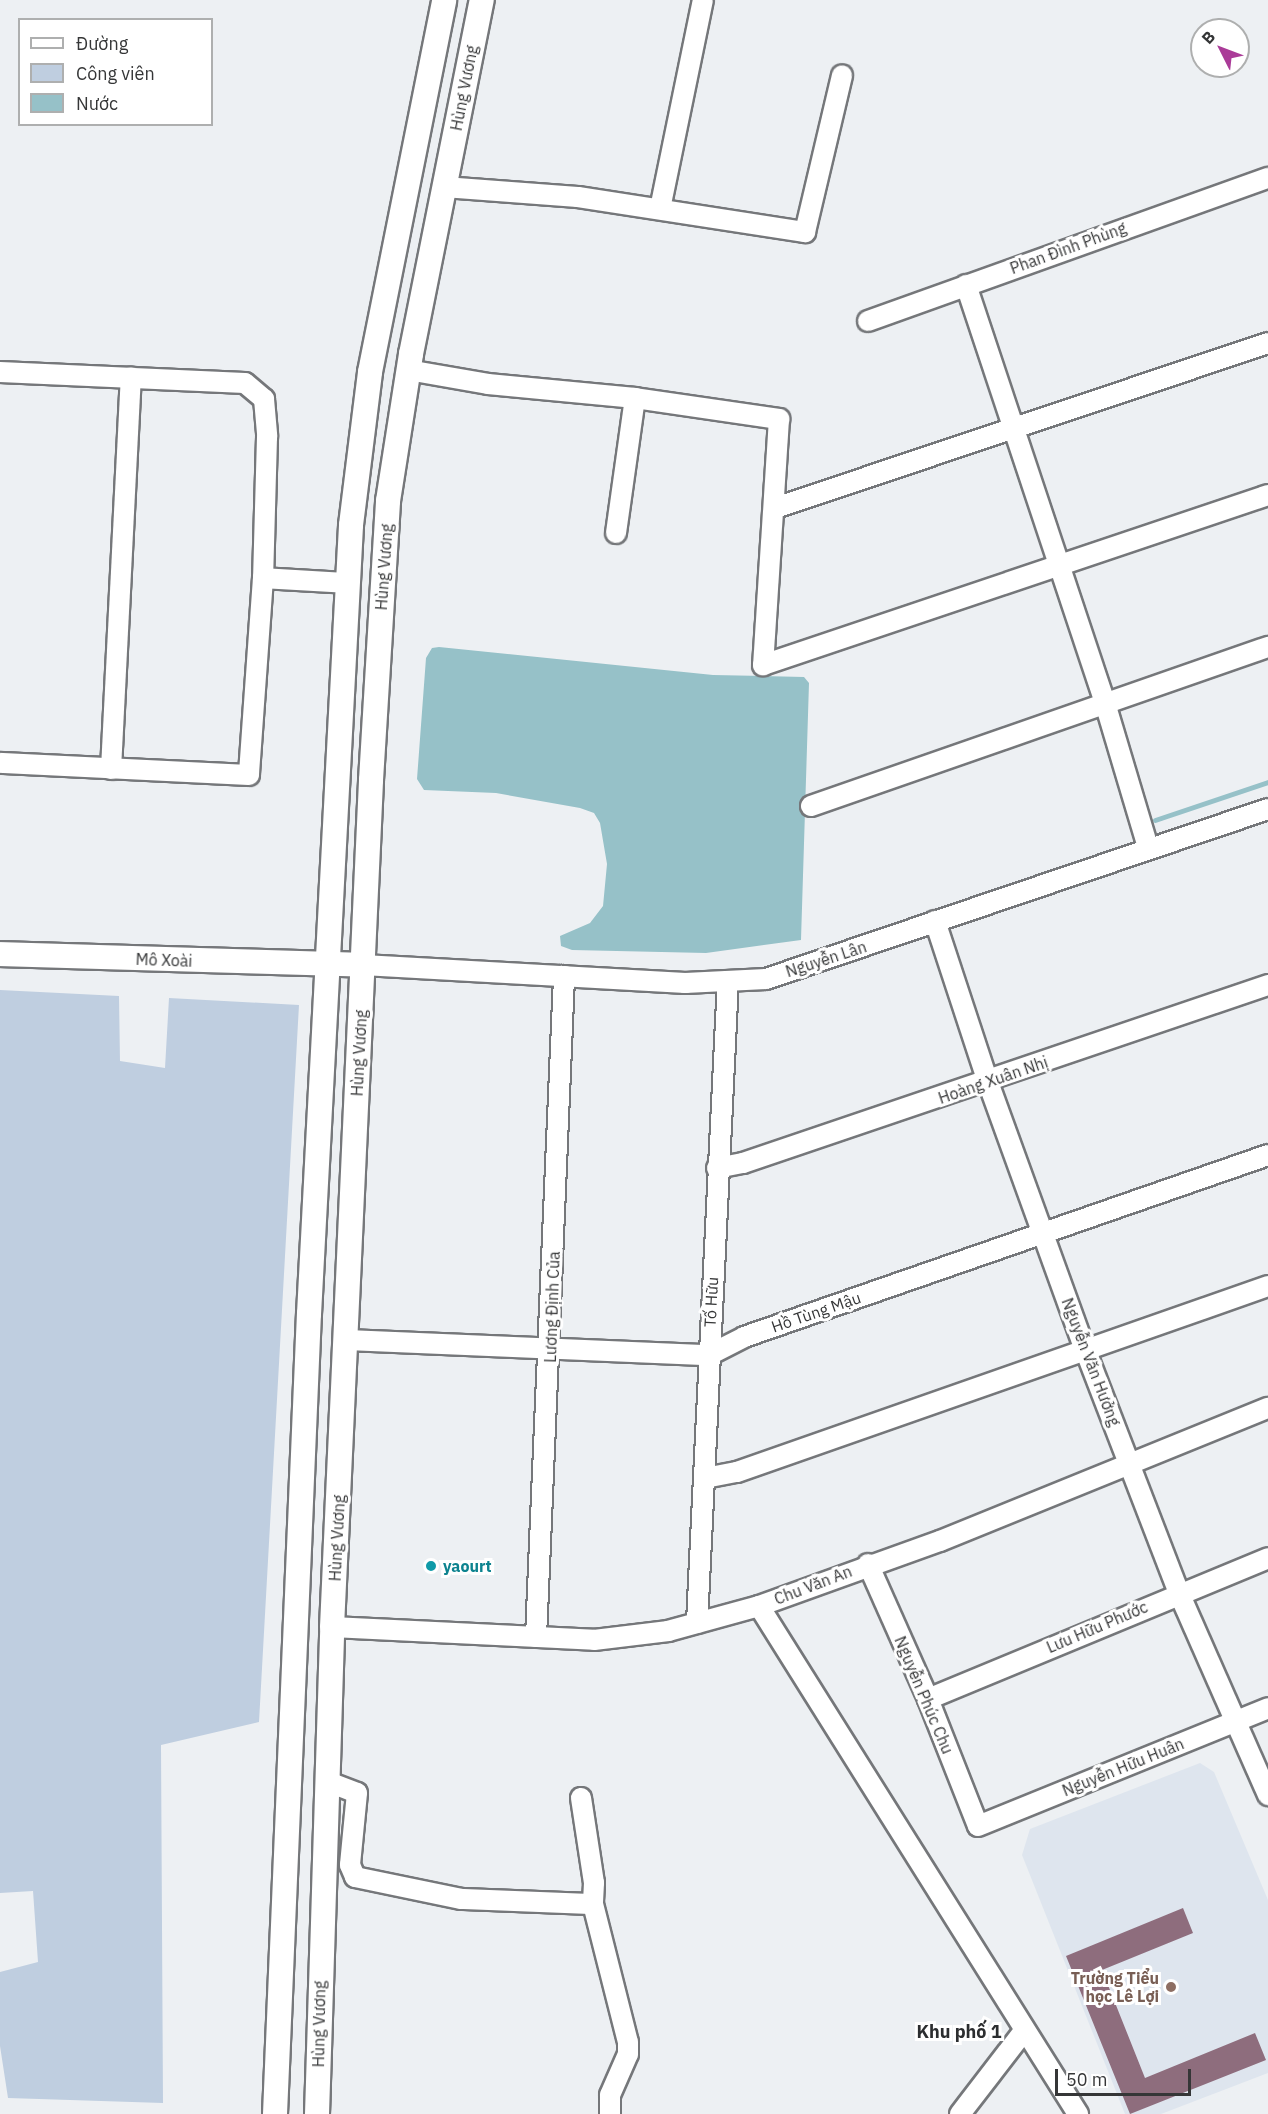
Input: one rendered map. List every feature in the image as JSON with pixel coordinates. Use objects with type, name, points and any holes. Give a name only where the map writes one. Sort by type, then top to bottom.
[{"type":"main road","points":[[275,2114],[328,962],[355,484],[370,372],[444,0]]},
{"type":"main road","name":"Hùng Vương","points":[[317,2114],[332,1628],[363,964],[388,501],[408,370],[482,0]]},
{"type":"main road","name":"Mô Xoài","points":[[0,954],[363,964]]},
{"type":"street","points":[[660,208],[703,0]]},
{"type":"street","points":[[444,187],[660,208],[805,232],[842,75]]},
{"type":"street","name":"Phan Đình Phùng","points":[[868,321],[1268,177]]},
{"type":"street","points":[[966,285],[1106,703],[1148,848]]},
{"type":"street","points":[[775,508],[1268,343]]},
{"type":"street","points":[[408,370],[488,384],[635,398],[779,419],[763,665],[1060,568],[1268,495]]},
{"type":"street","points":[[0,372],[236,381],[259,392],[267,437],[263,578],[249,775],[0,763]]},
{"type":"street","points":[[111,769],[131,378]]},
{"type":"street","points":[[616,533],[635,398]]},
{"type":"street","points":[[263,578],[348,583]]},
{"type":"street","points":[[811,806],[1268,647]]},
{"type":"street","name":"Nguyễn Lân","points":[[363,964],[685,983],[766,979],[1268,809]]},
{"type":"street","name":"Nguyễn Văn Hưởng","points":[[935,921],[988,1082],[1086,1352],[1179,1593],[1238,1720],[1268,1795]]},
{"type":"street","name":"Lương Định Của","points":[[536,1637],[551,1351],[564,976]]},
{"type":"street","name":"Tố Hữu","points":[[697,1623],[717,1168],[728,981]]},
{"type":"street","name":"Hoàng Xuân Nhị","points":[[717,1168],[743,1163],[988,1082],[1268,985]]},
{"type":"street","name":"Hồ Tùng Mậu","points":[[347,1340],[551,1351],[709,1355],[744,1337],[1268,1155]]},
{"type":"street","points":[[705,1478],[737,1472],[1086,1352],[1268,1286]]},
{"type":"street","name":"Chu Văn An","points":[[332,1628],[616,1639],[697,1623],[759,1606],[1053,1497],[1129,1462],[1268,1408]]},
{"type":"street","name":"Lưu Hữu Phước","points":[[928,1699],[1268,1558]]},
{"type":"street","name":"Nguyễn Phúc Chu","points":[[868,1564],[928,1699],[978,1826]]},
{"type":"street","points":[[759,1606],[1023,2031],[1078,2114]]},
{"type":"street","name":"Nguyễn Hữu Huân","points":[[978,1826],[1268,1708]]},
{"type":"street","points":[[326,1781],[357,1794],[350,1864],[355,1877],[461,1899],[593,1904]]},
{"type":"street","points":[[581,1798],[594,1883],[593,1904],[628,2042],[628,2054],[610,2096],[610,2114]]},
{"type":"street","points":[[960,2114],[1023,2031]]},
{"type":"shaded area","name":"Trường Tiểu học Lê Lợi","points":[[1200,1763],[1214,1772],[1268,1900],[1268,2073],[1161,2114],[1125,2114],[1022,1855],[1030,1829]]},
{"type":"green space","points":[[0,990],[119,996],[120,1061],[165,1068],[169,998],[299,1005],[259,1722],[161,1745],[163,2103],[8,2098],[0,2046],[0,1972],[38,1962],[33,1891],[0,1893]]},
{"type":"water","points":[[432,648],[713,675],[804,677],[809,683],[801,940],[706,953],[572,950],[561,946],[560,936],[590,923],[603,906],[607,864],[600,823],[594,813],[580,808],[496,793],[424,790],[417,779],[426,658]]},
{"type":"building","points":[[1183,1908],[1193,1933],[1102,1970],[1145,2078],[1255,2033],[1266,2060],[1130,2114],[1066,1956]]},
{"type":"waterway","points":[[1155,820],[1268,782]]},
{"type":"place","name":"yaourt","points":[[431,1566]]},
{"type":"place","name":"Trường Tiểu học Lê Lợi","points":[[1171,1987]]},
{"type":"district","name":"Khu phố 1","points":[[959,2032]]}]
